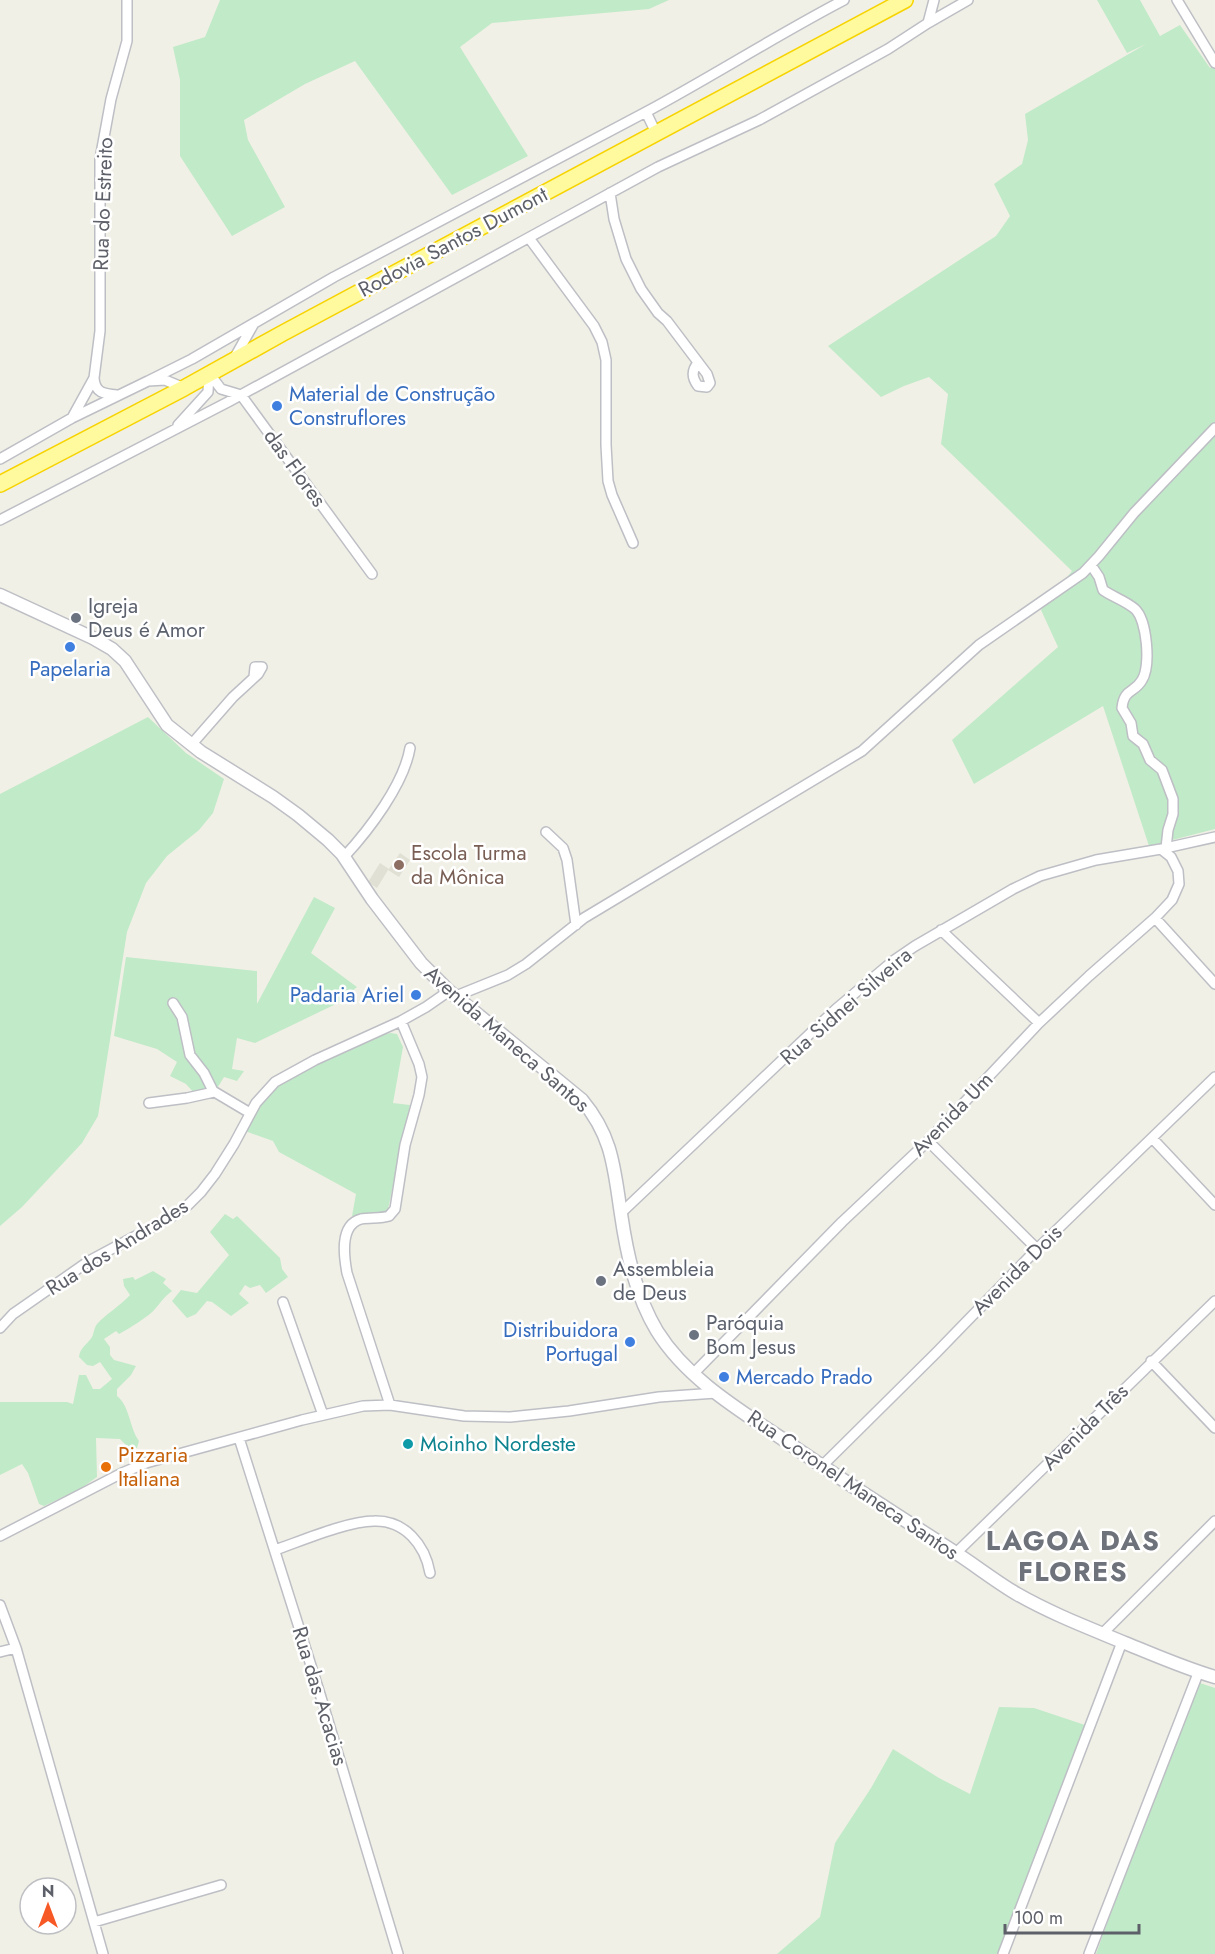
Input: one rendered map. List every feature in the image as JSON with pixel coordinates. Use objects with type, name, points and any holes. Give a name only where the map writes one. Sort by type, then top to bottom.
[{"type":"highway","name":"Rodovia Santos Dumont","points":[[0,484],[184,388],[905,0]]},
{"type":"street","name":"Rua do Estreito","points":[[94,378],[100,331],[100,159],[111,99],[127,41],[127,0]]},
{"type":"street","points":[[0,459],[72,418],[192,359],[334,277],[687,90],[800,23],[844,0]]},
{"type":"street","points":[[928,23],[934,0]]},
{"type":"street","points":[[0,520],[240,395],[658,167],[759,120],[878,55],[968,0]]},
{"type":"street","points":[[1177,0],[1215,63]]},
{"type":"street","points":[[646,112],[656,133]]},
{"type":"street","points":[[610,193],[614,219],[627,259],[638,283],[658,313],[667,321],[698,363]]},
{"type":"street","points":[[529,238],[594,326],[602,342],[606,360],[608,481],[633,543]]},
{"type":"street","points":[[234,360],[254,323]]},
{"type":"street","points":[[173,429],[208,392],[209,373]]},
{"type":"street","name":"das Flores","points":[[209,373],[221,389],[240,395],[372,574]]},
{"type":"street","points":[[94,378],[98,390],[105,394],[117,395]]},
{"type":"street","points":[[72,418],[94,378]]},
{"type":"street","points":[[148,381],[165,380],[184,388]]},
{"type":"street","name":"Rua dos Andrades","points":[[0,1328],[13,1314],[89,1261],[171,1217],[188,1204],[201,1192],[214,1174],[266,1090],[286,1074],[401,1022],[452,994],[508,975],[601,908],[862,751],[979,645],[1067,586],[1092,565],[1134,513],[1215,428]]},
{"type":"street","points":[[1092,565],[1103,590],[1136,610],[1144,629],[1147,668],[1142,681],[1125,694],[1122,708],[1131,723],[1133,736],[1143,744],[1150,760],[1162,770],[1173,799],[1173,814],[1163,848]]},
{"type":"street","name":"Avenida Maneca Santos","points":[[0,595],[93,638],[125,661],[167,725],[191,745],[298,814],[328,840],[344,857],[421,963],[452,994],[582,1100],[603,1129],[614,1164],[631,1265],[646,1310],[671,1352],[693,1374]]},
{"type":"street","points":[[191,745],[233,697],[254,677]]},
{"type":"street","points":[[344,857],[371,826],[402,776],[408,763],[410,748]]},
{"type":"street","points":[[546,832],[563,848],[567,860],[576,925]]},
{"type":"street","name":"Rua Sidnei Silveira","points":[[621,1213],[836,1009],[893,961],[941,930],[1040,876],[1096,860],[1215,837]]},
{"type":"street","name":"Avenida Um","points":[[693,1374],[842,1222],[928,1141],[1040,1023],[1172,900],[1179,884],[1179,877],[1176,865],[1163,848]]},
{"type":"street","points":[[1155,918],[1215,984]]},
{"type":"street","points":[[941,930],[1040,1023]]},
{"type":"street","points":[[173,1003],[182,1017],[190,1055],[204,1073],[214,1092],[250,1113]]},
{"type":"street","points":[[390,1405],[347,1273],[343,1251],[347,1234],[356,1221],[389,1216],[394,1213],[405,1145],[422,1077],[419,1064],[401,1022]]},
{"type":"street","name":"Avenida Dois","points":[[822,1466],[1037,1249],[1215,1077]]},
{"type":"street","points":[[149,1102],[188,1098],[214,1092]]},
{"type":"street","points":[[1152,1138],[1215,1205]]},
{"type":"street","points":[[928,1141],[1037,1249]]},
{"type":"street","name":"Avenida Três","points":[[956,1553],[1215,1301]]},
{"type":"street","points":[[283,1302],[323,1415]]},
{"type":"street","points":[[1151,1361],[1215,1428]]},
{"type":"street","name":"Rua Coronel Maneca Santos","points":[[693,1374],[716,1393],[822,1466],[1016,1593],[1066,1619],[1215,1677]]},
{"type":"street","points":[[0,1536],[146,1463],[363,1406],[390,1405],[464,1416],[499,1418],[539,1415],[659,1397],[716,1393]]},
{"type":"street","name":"Rua das Acacias","points":[[239,1438],[398,1954]]},
{"type":"street","points":[[275,1550],[353,1524],[377,1521],[390,1523],[414,1537],[427,1558],[430,1573]]},
{"type":"street","points":[[1102,1634],[1215,1521]]},
{"type":"street","points":[[0,1605],[16,1648],[103,1954]]},
{"type":"street","points":[[1003,1954],[1122,1642]]},
{"type":"street","points":[[0,1652],[16,1648]]},
{"type":"street","points":[[1089,1954],[1199,1671]]},
{"type":"street","points":[[94,1922],[221,1885]]},
{"type":"shaded area","points":[[400,853],[410,860],[399,877],[388,870],[377,888],[368,882],[380,863],[389,869]]},
{"type":"green space","points":[[220,0],[669,0],[649,9],[492,23],[460,47],[528,156],[452,195],[355,61],[305,84],[244,120],[248,140],[285,207],[232,236],[180,156],[180,80],[173,47],[205,37]]},
{"type":"green space","points":[[1097,0],[1140,0],[1160,36],[1180,25],[1210,68],[1215,64],[1215,829],[1149,846],[1103,706],[974,784],[952,740],[1058,647],[1041,610],[1072,571],[941,444],[948,394],[929,377],[881,397],[828,346],[996,236],[1010,216],[994,184],[1022,164],[1028,140],[1025,114],[1146,44],[1127,53]]},
{"type":"green space","points":[[148,717],[186,753],[224,779],[213,813],[199,830],[167,856],[146,883],[127,932],[98,1116],[82,1143],[22,1207],[0,1226],[0,794]]},
{"type":"green space","points":[[314,897],[335,908],[311,953],[357,987],[338,1003],[255,1043],[237,1038],[232,1069],[244,1071],[237,1081],[224,1077],[215,1092],[194,1093],[186,1084],[170,1076],[177,1062],[157,1049],[114,1036],[126,957],[257,971],[257,1004]]},
{"type":"green space","points":[[397,1034],[403,1047],[393,1103],[410,1105],[387,1214],[352,1216],[356,1194],[279,1152],[273,1141],[245,1131],[261,1103],[285,1081],[333,1056],[380,1035]]},
{"type":"green space","points":[[225,1214],[233,1219],[237,1216],[280,1258],[282,1269],[288,1277],[266,1293],[260,1285],[250,1288],[245,1285],[239,1294],[249,1303],[231,1316],[212,1302],[207,1301],[196,1314],[187,1318],[172,1301],[181,1290],[197,1293],[229,1255],[210,1232]]},
{"type":"green space","points":[[153,1271],[166,1279],[163,1283],[172,1291],[143,1319],[119,1334],[116,1331],[104,1339],[110,1347],[110,1355],[114,1360],[136,1366],[131,1375],[117,1389],[117,1396],[125,1405],[139,1441],[137,1448],[129,1448],[120,1439],[96,1438],[97,1477],[80,1489],[44,1506],[39,1504],[28,1473],[22,1464],[0,1475],[0,1402],[67,1402],[73,1404],[79,1375],[86,1375],[93,1389],[100,1389],[112,1379],[100,1362],[93,1366],[87,1365],[79,1357],[82,1348],[92,1337],[97,1324],[130,1295],[124,1286],[123,1279],[133,1277],[135,1280]]},
{"type":"green space","points":[[1200,1683],[1215,1688],[1215,1954],[1096,1954],[1121,1885]]},
{"type":"green space","points":[[999,1707],[1034,1708],[1085,1725],[999,1954],[777,1954],[820,1917],[835,1843],[893,1749],[939,1778],[970,1794]]},
{"type":"place","name":"Material de Construção Construflores","points":[[277,406]]},
{"type":"place","name":"Igreja Deus é Amor","points":[[76,618]]},
{"type":"place","name":"Papelaria","points":[[70,647]]},
{"type":"place","name":"Escola Turma da Mônica","points":[[399,865]]},
{"type":"place","name":"Padaria Ariel","points":[[416,995]]},
{"type":"place","name":"Assembleia de Deus","points":[[601,1281]]},
{"type":"place","name":"Paróquia Bom Jesus","points":[[694,1335]]},
{"type":"place","name":"Distribuidora Portugal","points":[[630,1342]]},
{"type":"place","name":"Mercado Prado","points":[[724,1377]]},
{"type":"place","name":"Moinho Nordeste","points":[[408,1444]]},
{"type":"place","name":"Pizzaria Italiana","points":[[106,1467]]},
{"type":"district","name":"LAGOA DAS FLORES","points":[[1073,1556]]}]
